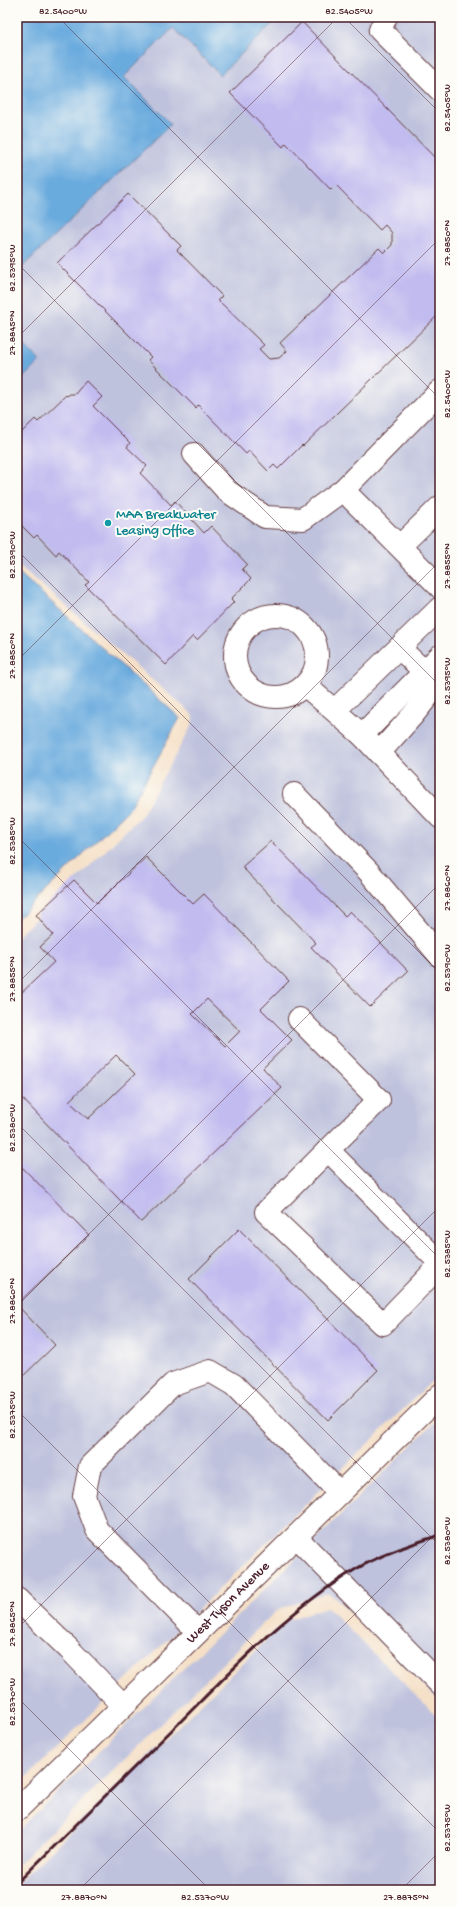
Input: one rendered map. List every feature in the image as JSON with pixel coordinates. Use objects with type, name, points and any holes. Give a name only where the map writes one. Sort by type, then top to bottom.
[{"type":"street","points":[[386,17],[380,30],[440,90]]},
{"type":"street","points":[[194,454],[227,491],[264,517],[303,519],[343,490],[440,391]]},
{"type":"street","points":[[343,490],[440,587]]},
{"type":"street","points":[[400,546],[440,508]]},
{"type":"street","points":[[335,710],[440,608]]},
{"type":"street","points":[[379,753],[433,690],[424,671],[399,648]]},
{"type":"street","points":[[362,735],[440,656]]},
{"type":"street","points":[[305,685],[362,735],[440,817]]},
{"type":"street","points":[[294,794],[369,872],[440,956]]},
{"type":"street","points":[[299,1019],[379,1100],[328,1150],[266,1212],[383,1324],[440,1264],[328,1150]]},
{"type":"street","points":[[198,1632],[98,1530],[84,1496],[90,1466],[173,1384],[210,1371],[234,1385],[340,1493]]},
{"type":"street","name":"West Tyson Avenue","points":[[17,1810],[440,1395]]},
{"type":"street","points":[[296,1537],[440,1684]]},
{"type":"street","points":[[17,1599],[69,1649],[123,1705]]},
{"type":"shaded area","points":[[279,17],[440,17],[440,1373],[17,1787],[17,937],[142,815],[192,725],[193,717],[191,713],[17,564],[17,272],[171,124],[124,77],[173,27],[220,75]]},
{"type":"shaded area","points":[[440,1417],[440,1702],[336,1598],[329,1594],[322,1594],[277,1610],[17,1865],[17,1832]]},
{"type":"shaded area","points":[[327,1607],[440,1719],[440,1890],[17,1890],[17,1884],[287,1620]]},
{"type":"water","points":[[17,17],[279,17],[220,75],[173,28],[124,77],[171,124],[17,272]]},
{"type":"water","points":[[25,346],[40,361],[17,384],[17,354]]},
{"type":"water","points":[[17,571],[180,718],[130,808],[17,919]]},
{"type":"building","points":[[302,22],[440,163],[440,313],[278,469],[274,465],[268,471],[249,451],[246,454],[198,405],[196,408],[148,360],[151,357],[57,263],[128,194],[181,246],[177,250],[222,296],[218,300],[264,345],[259,349],[269,359],[279,358],[287,351],[280,343],[379,248],[384,253],[392,245],[392,233],[385,225],[380,230],[336,185],[331,190],[286,143],[283,147],[230,93]]},
{"type":"building","name":"MAA Breakwater Leasing Office","points":[[86,381],[102,397],[93,406],[130,443],[127,447],[147,466],[140,473],[171,505],[175,501],[204,533],[211,526],[247,564],[242,569],[251,579],[231,599],[234,602],[197,640],[193,636],[166,665],[85,585],[89,582],[59,551],[56,555],[37,535],[34,538],[17,521],[17,437],[35,419],[38,422],[66,395],[75,394]]},
{"type":"building","points":[[271,841],[345,916],[350,911],[408,971],[370,1007],[311,947],[316,943],[242,867]]},
{"type":"building","points":[[146,857],[193,904],[204,894],[289,981],[261,1009],[292,1040],[263,1068],[282,1088],[141,1222],[17,1093],[17,997],[54,962],[40,947],[53,935],[36,915],[74,880],[97,903]],"holes":[[[207,999],[240,1031],[225,1046],[192,1014]],[[116,1055],[135,1074],[88,1119],[69,1101]]]},
{"type":"building","points":[[17,1162],[89,1235],[17,1304]]},
{"type":"building","points":[[239,1229],[378,1370],[328,1420],[189,1279]]},
{"type":"building","points":[[17,1305],[55,1345],[17,1382]]},
{"type":"railway","points":[[17,1883],[240,1663],[307,1603],[356,1569],[397,1550],[440,1535]]},
{"type":"place","name":"MAA Breakwater Leasing Office","points":[[108,523]]}]
